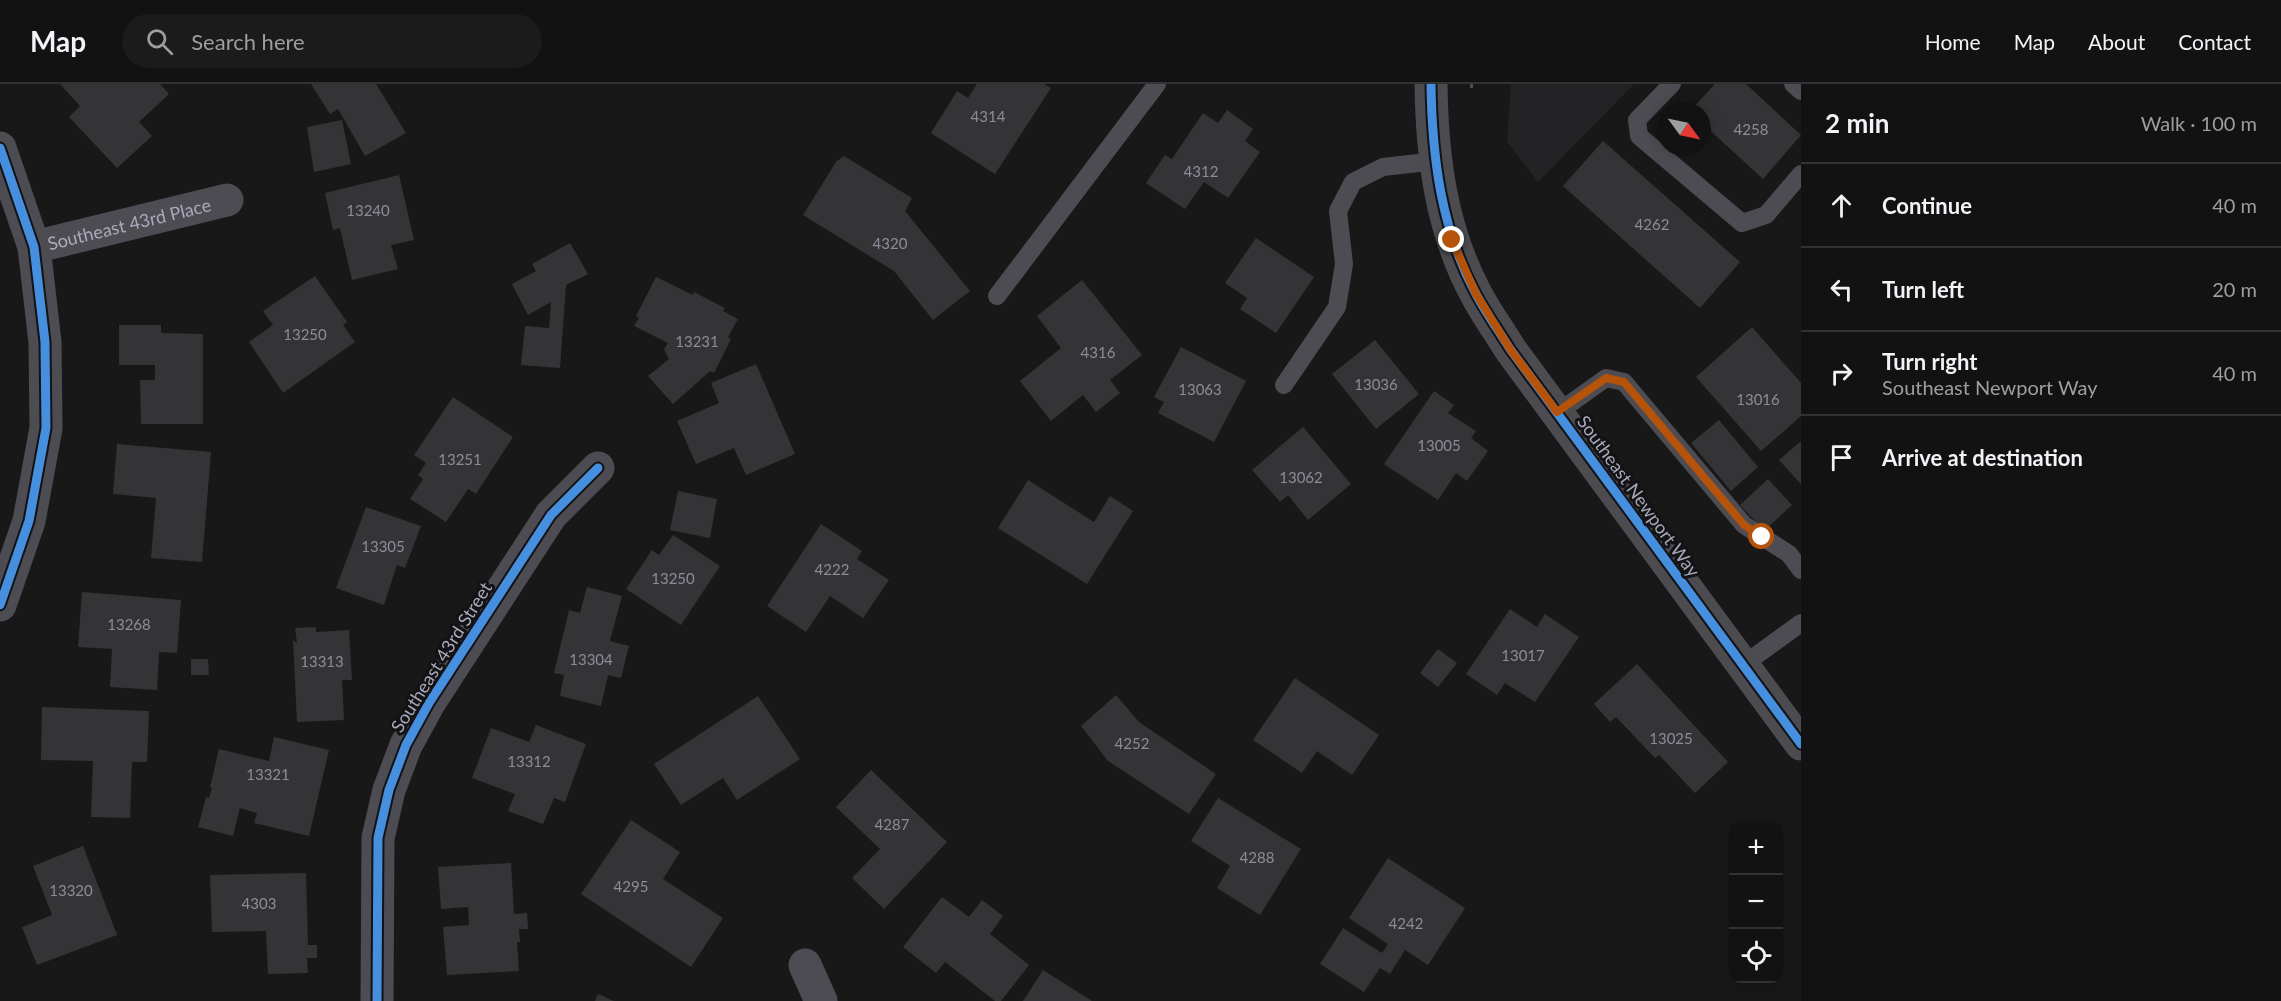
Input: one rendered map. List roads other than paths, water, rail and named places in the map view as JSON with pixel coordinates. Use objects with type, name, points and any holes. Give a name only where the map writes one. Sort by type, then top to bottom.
[{"type":"main road","name":"Southeast Newport Way","points":[[1431,84],[1431,120],[1440,197],[1452,240],[1476,294],[1510,349],[1801,744]]},
{"type":"street","points":[[0,148],[34,247]]},
{"type":"street","name":"Southeast 43rd Place","points":[[0,605],[29,521],[46,428],[45,342],[34,247],[227,200]]},
{"type":"street","name":"Southeast 43rd Street","points":[[377,1001],[378,838],[389,790],[406,745],[429,703],[551,515],[598,468]]},
{"type":"street","points":[[806,965],[821,1001]]},
{"type":"lane","points":[[997,296],[1157,84]]},
{"type":"lane","points":[[1672,84],[1637,120],[1639,136],[1742,223],[1766,215],[1801,174]]},
{"type":"lane","points":[[1793,84],[1801,91]]},
{"type":"lane","points":[[1284,385],[1337,308],[1344,264],[1338,211],[1353,182],[1383,167],[1436,161]]},
{"type":"lane","points":[[1557,412],[1606,378],[1624,382],[1744,525],[1789,554],[1801,570]]},
{"type":"lane","points":[[1743,665],[1801,623]]}]
